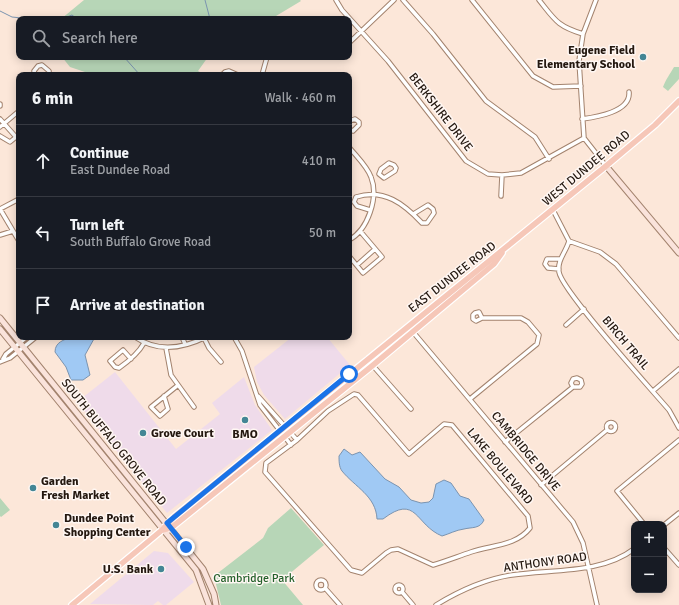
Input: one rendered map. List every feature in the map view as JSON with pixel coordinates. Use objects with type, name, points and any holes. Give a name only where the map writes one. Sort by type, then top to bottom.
[{"type":"main road","name":"WEST DUNDEE ROAD","points":[[506,249],[655,125],[679,102]]},
{"type":"main road","points":[[606,166],[679,253]]},
{"type":"main road","name":"EAST DUNDEE ROAD","points":[[169,526],[367,359],[489,259],[506,249]]},
{"type":"main road","name":"EAST DUNDEE ROAD","points":[[162,530],[284,437],[372,366],[494,264],[506,249]]},
{"type":"main road","name":"SOUTH BUFFALO GROVE ROAD","points":[[0,318],[21,349],[162,530],[196,570],[209,605]]},
{"type":"main road","name":"SOUTH BUFFALO GROVE ROAD","points":[[0,329],[18,344]]},
{"type":"main road","name":"SOUTH BUFFALO GROVE ROAD","points":[[21,349],[169,526],[203,569],[214,594],[216,605]]},
{"type":"main road","points":[[72,605],[80,603],[162,530]]},
{"type":"street","name":"BERKSHIRE DRIVE","points":[[336,0],[348,16]]},
{"type":"street","points":[[352,40],[394,0]]},
{"type":"street","points":[[403,0],[433,34],[486,101],[535,137],[549,159]]},
{"type":"street","points":[[472,0],[533,76],[553,88],[582,86]]},
{"type":"street","points":[[539,0],[556,21],[565,28],[583,34]]},
{"type":"street","points":[[596,0],[583,34],[579,61],[582,86],[582,119],[584,138],[606,166]]},
{"type":"street","name":"BERKSHIRE DRIVE","points":[[352,20],[392,66],[466,161],[488,174],[521,174],[584,138]]},
{"type":"street","points":[[263,72],[266,60]]},
{"type":"street","points":[[34,72],[38,66],[42,65],[49,72]]},
{"type":"street","points":[[582,119],[607,116],[627,101],[629,92]]},
{"type":"street","points":[[0,127],[16,113]]},
{"type":"street","points":[[0,119],[16,136],[10,142],[0,136]]},
{"type":"street","points":[[352,120],[355,119],[359,122],[357,129],[352,130]]},
{"type":"street","points":[[352,151],[371,177],[374,195],[370,210],[360,231],[352,238]]},
{"type":"street","points":[[371,177],[379,174],[381,169],[390,163],[394,165],[395,171],[388,176],[384,178],[379,174]]},
{"type":"street","points":[[501,196],[502,175]]},
{"type":"street","points":[[370,210],[357,206],[354,200],[356,197],[362,195],[374,195],[391,198],[414,213],[422,223],[427,223],[434,213],[433,209],[428,205],[414,213]]},
{"type":"street","points":[[16,201],[0,209],[16,236]]},
{"type":"street","points":[[553,210],[569,241],[600,252],[616,264],[679,338]]},
{"type":"street","points":[[0,235],[13,231]]},
{"type":"street","points":[[352,259],[363,273],[382,257],[360,231]]},
{"type":"street","name":"BIRCH TRAIL","points":[[569,241],[560,259],[559,269],[564,283],[669,410],[679,428]]},
{"type":"street","points":[[357,265],[375,249]]},
{"type":"street","points":[[559,269],[548,268],[545,264],[547,259],[560,259]]},
{"type":"street","points":[[566,325],[584,309]]},
{"type":"street","points":[[470,399],[537,344],[539,339],[539,335],[536,330],[521,318],[508,316],[482,318]]},
{"type":"street","name":"CAMBRIDGE DRIVE","points":[[408,326],[573,522],[583,543],[597,605]]},
{"type":"street","points":[[1,361],[23,340]]},
{"type":"street","points":[[1,361],[10,358],[32,340]]},
{"type":"street","points":[[139,340],[144,343],[166,348],[185,344],[193,340]]},
{"type":"street","points":[[183,340],[185,344]]},
{"type":"street","points":[[206,340],[209,348],[221,362]]},
{"type":"street","points":[[236,340],[242,351],[260,405],[291,445]]},
{"type":"street","points":[[131,359],[123,350],[110,361],[115,367],[119,368],[131,359],[139,352],[144,343]]},
{"type":"street","points":[[166,348],[171,376],[194,407]]},
{"type":"street","points":[[367,359],[411,410]]},
{"type":"street","points":[[653,391],[679,369]]},
{"type":"street","points":[[164,396],[168,409],[160,416],[151,407],[164,396],[178,386]]},
{"type":"street","points":[[505,442],[573,387]]},
{"type":"street","name":"LAKE BOULEVARD","points":[[354,394],[358,395],[409,454],[444,424],[452,425],[528,516],[530,528],[524,536],[513,542],[473,551],[433,565],[398,549],[391,550],[362,573],[354,572],[310,522],[304,518],[265,472],[266,463],[297,440],[328,411],[354,394]]},
{"type":"street","points":[[257,396],[297,440]]},
{"type":"street","points":[[541,485],[607,430]]},
{"type":"street","points":[[642,521],[617,491],[679,440]]},
{"type":"street","points":[[667,523],[679,513]]},
{"type":"street","name":"ANTHONY ROAD","points":[[436,605],[465,589],[511,575],[608,563],[631,551]]},
{"type":"street","points":[[667,551],[679,565]]},
{"type":"street","points":[[325,588],[340,605]]},
{"type":"street","points":[[402,592],[413,605]]},
{"type":"shaded area","points":[[288,340],[329,340],[350,365],[285,419],[264,395],[257,382],[254,367]]},
{"type":"shaded area","points":[[115,372],[176,449],[220,414],[212,403],[244,377],[255,405],[272,430],[167,513],[77,402]]},
{"type":"shaded area","points":[[154,551],[168,553],[194,582],[166,605],[163,605],[158,601],[153,605],[90,604]]},
{"type":"green space","points":[[84,0],[301,1],[276,16],[65,16]]},
{"type":"green space","points":[[64,60],[206,60],[198,71],[200,72],[85,72],[70,67]]},
{"type":"green space","points":[[674,67],[679,67],[679,79],[668,91],[663,87],[664,84]]},
{"type":"green space","points":[[0,498],[10,510],[1,517],[0,516]]},
{"type":"green space","name":"Cambridge Park","points":[[291,508],[324,545],[282,580],[303,605],[221,605],[214,576],[263,538],[268,528]]},
{"type":"water","points":[[63,340],[93,340],[85,355],[90,375],[83,380],[71,380],[66,367],[55,352],[58,344]]},
{"type":"water","points":[[344,449],[352,455],[360,452],[385,479],[399,487],[411,500],[421,503],[429,502],[433,498],[436,484],[444,480],[451,483],[460,496],[469,499],[484,520],[476,527],[458,530],[442,536],[433,531],[409,510],[403,509],[394,512],[383,519],[377,519],[376,511],[369,498],[347,477],[341,469],[339,464],[339,456]]},
{"type":"waterway","points":[[205,0],[209,16]]},
{"type":"waterway","points":[[0,11],[16,17]]},
{"type":"waterway","points":[[70,16],[73,16]]},
{"type":"waterway","points":[[127,60],[137,72]]},
{"type":"place","name":"Eugene Field Elementary School","points":[[643,57]]},
{"type":"place","name":"BMO","points":[[245,420]]},
{"type":"place","name":"Grove Court","points":[[143,433]]},
{"type":"place","name":"Garden Fresh Market","points":[[33,488]]},
{"type":"place","name":"Dundee Point Shopping Center","points":[[56,525]]},
{"type":"place","name":"U.S. Bank","points":[[161,569]]},
{"type":"route","points":[[186,547],[167,523],[349,374]]}]
